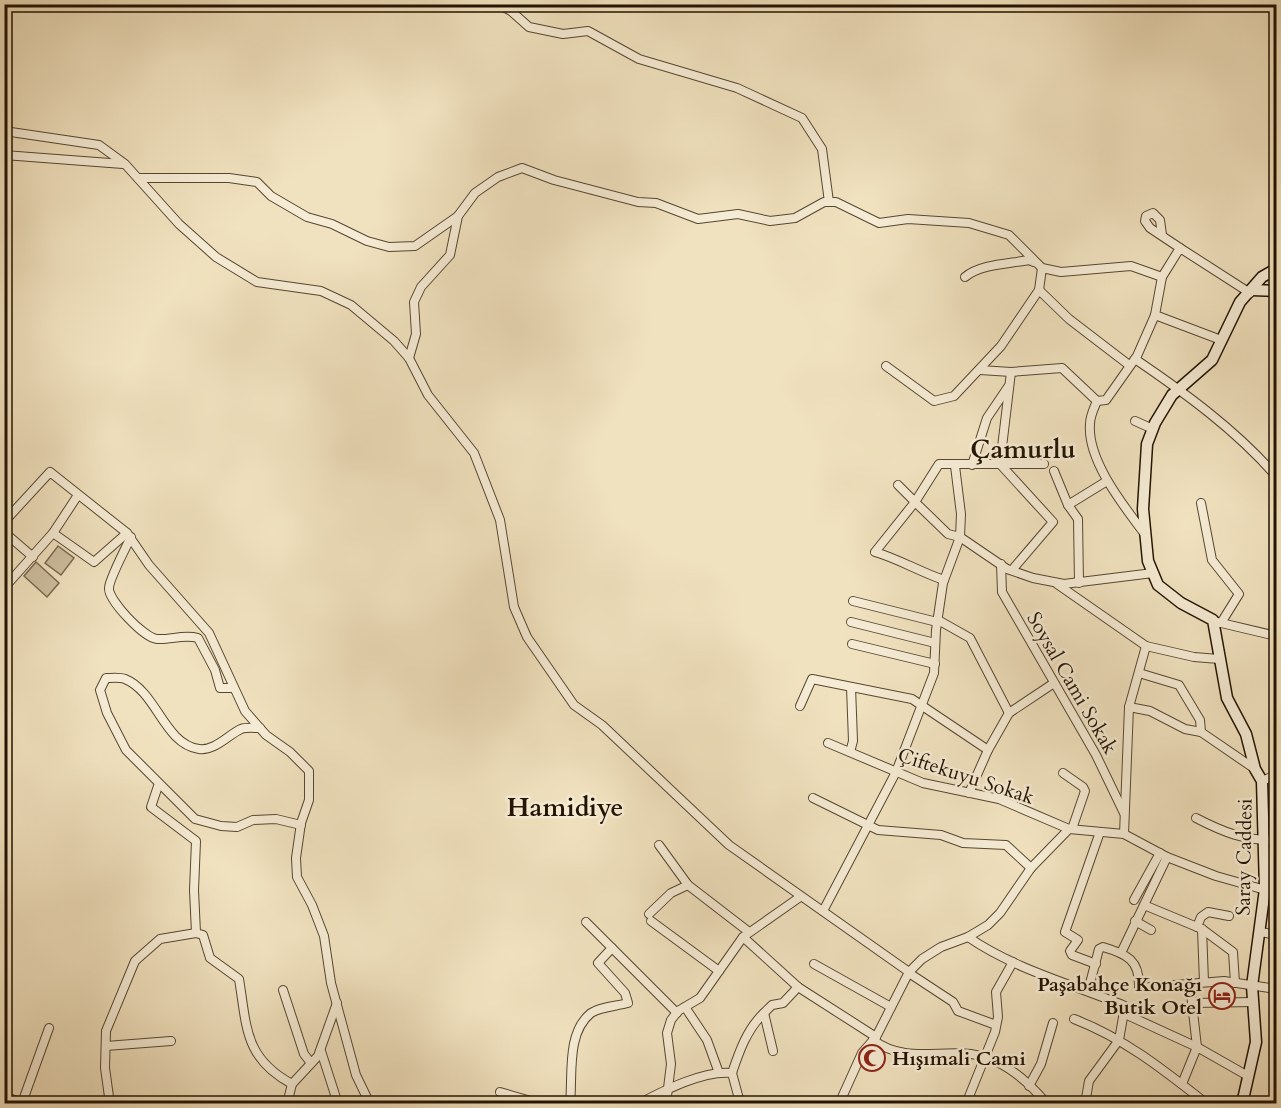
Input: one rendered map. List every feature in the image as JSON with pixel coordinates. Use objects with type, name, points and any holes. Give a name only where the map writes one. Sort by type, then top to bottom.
[{"type":"street","points":[[498,4],[511,10],[529,27],[563,34],[588,31],[639,59],[737,88],[802,118],[822,149],[829,202]]},
{"type":"street","points":[[4,131],[99,145],[125,164],[179,224],[216,257],[256,282],[321,291],[351,305],[394,341],[409,358],[428,395],[474,453],[500,520],[513,607],[527,637],[574,705],[602,725],[633,753],[729,846],[953,1002],[958,1011],[996,1025]]},
{"type":"street","points":[[4,155],[125,164]]},
{"type":"street","points":[[138,178],[229,178],[257,182],[271,196],[307,217],[332,224],[368,241],[390,247],[415,246],[458,216],[475,193],[498,177],[522,168],[554,180],[638,202],[656,203],[698,219],[738,214],[770,221],[795,218],[824,202],[836,202],[879,223],[909,219],[969,223],[1009,235],[1042,268],[1061,272],[1131,266],[1162,277]]},
{"type":"street","points":[[409,358],[416,334],[414,302],[421,287],[450,255],[458,216]]},
{"type":"street","points":[[1162,235],[1251,291],[1276,291]]},
{"type":"street","points":[[980,370],[1011,372],[1062,368],[1097,401],[1106,400],[1132,362],[1155,315],[1162,277],[1180,248]]},
{"type":"street","points":[[965,277],[973,270],[1034,262]]},
{"type":"street","points":[[886,366],[934,401],[954,396],[1001,346],[1039,290],[1042,268]]},
{"type":"street","points":[[1276,269],[1262,277],[1240,302],[1212,360],[1172,395],[1153,429],[1145,458],[1144,533],[1148,561],[1158,585],[1181,603],[1217,622],[1272,635],[1276,632]]},
{"type":"street","points":[[1039,290],[1069,319],[1132,362],[1179,388],[1256,453],[1276,476]]},
{"type":"street","points":[[1155,315],[1221,340]]},
{"type":"street","points":[[1011,372],[1000,464],[1053,522],[1012,570]]},
{"type":"street","points":[[972,465],[987,418],[1009,386]]},
{"type":"street","points":[[1097,401],[1090,422],[1090,439],[1107,481],[1144,533]]},
{"type":"street","points":[[1135,421],[1153,429]]},
{"type":"street","points":[[944,580],[911,568],[896,558],[875,552],[915,502],[935,467],[939,464],[955,466],[1044,464]]},
{"type":"street","points":[[823,911],[897,772],[934,673],[937,621],[944,580],[960,537],[962,514],[955,466]]},
{"type":"street","points":[[1054,471],[1068,506],[1078,519],[1080,583]]},
{"type":"street","points":[[4,522],[50,472],[129,535],[171,593],[209,633],[245,711],[260,728],[309,771],[309,801],[301,825],[296,858],[297,877],[312,905],[324,936],[337,1003],[356,1075],[370,1104]]},
{"type":"street","points":[[1068,506],[1107,481]]},
{"type":"street","points":[[898,485],[948,534],[960,537],[1012,570],[1055,582],[1080,583],[1153,573]]},
{"type":"street","points":[[4,588],[53,533],[78,495]]},
{"type":"street","points":[[1201,503],[1212,560],[1239,594],[1217,622]]},
{"type":"street","points":[[4,532],[33,557]]},
{"type":"street","points":[[53,533],[94,562],[129,535]]},
{"type":"street","points":[[129,535],[108,584],[109,594],[142,633],[156,639],[192,636],[198,638],[215,670],[220,688],[234,688]]},
{"type":"street","name":"Soysal Cami Sokak","points":[[1001,564],[1002,592],[1096,755],[1125,816]]},
{"type":"street","points":[[1055,582],[1146,646],[1194,657],[1219,659]]},
{"type":"street","points":[[853,601],[937,621],[970,638],[1009,713]]},
{"type":"street","points":[[851,622],[935,644]]},
{"type":"street","name":"Saray Caddesi","points":[[1217,622],[1219,659],[1227,698],[1246,734],[1255,769],[1262,782],[1271,840],[1261,932],[1252,986],[1256,1042],[1242,1104]]},
{"type":"street","points":[[852,644],[934,664]]},
{"type":"street","points":[[1124,834],[1129,707],[1146,646]]},
{"type":"street","points":[[1139,673],[1179,685],[1200,720],[1201,732]]},
{"type":"street","points":[[260,728],[243,728],[219,744],[201,749],[185,744],[167,726],[155,707],[125,679],[106,678],[100,690],[126,750],[158,786],[195,819],[221,826],[237,827],[254,820],[276,819],[301,825]]},
{"type":"street","points":[[800,706],[812,679],[921,703],[988,750]]},
{"type":"street","points":[[969,793],[988,750],[1009,713],[1054,683]]},
{"type":"street","points":[[850,752],[853,741],[851,687]]},
{"type":"street","points":[[1129,707],[1150,711],[1185,729],[1201,732],[1255,769]]},
{"type":"street","name":"Çiftekuyu Sokak","points":[[828,743],[931,786],[999,799],[1070,829],[1124,834],[1163,855],[1216,876],[1276,893]]},
{"type":"street","points":[[1214,748],[1226,748]]},
{"type":"street","points":[[839,1104],[862,1053],[874,1039],[909,973],[922,959],[941,946],[968,937],[988,925],[1000,913],[1031,868],[1070,829],[1085,791],[1063,773]]},
{"type":"street","points":[[1262,782],[1276,775]]},
{"type":"street","points":[[158,786],[151,807],[196,841],[194,890],[196,933]]},
{"type":"street","points":[[813,798],[878,830],[941,836],[963,843],[1006,845],[1031,868]]},
{"type":"street","points":[[1196,818],[1229,834],[1250,840],[1271,840]]},
{"type":"street","points":[[1096,964],[1072,955],[1070,951],[1078,940],[1065,932],[1100,832]]},
{"type":"street","points":[[658,845],[688,885],[746,934],[798,987],[883,1047],[902,1053],[925,1056],[970,1054],[987,1058],[1004,1064],[1047,1104]]},
{"type":"street","points":[[1121,953],[1144,905],[1163,855]]},
{"type":"street","points":[[1134,900],[1163,855]]},
{"type":"street","points":[[688,885],[671,893],[650,918],[719,971]]},
{"type":"street","points":[[666,1104],[670,1064],[667,1033],[677,1013],[700,998],[746,934],[791,906],[800,897]]},
{"type":"street","points":[[1144,905],[1199,928],[1233,952],[1235,983]]},
{"type":"street","points":[[1204,982],[1199,928],[1201,917],[1208,912],[1229,916]]},
{"type":"street","points":[[1135,921],[1151,930]]},
{"type":"street","points":[[586,922],[677,1013]]},
{"type":"street","points":[[1261,932],[1276,935]]},
{"type":"street","points":[[110,1104],[106,1031],[135,961],[160,939],[196,933],[203,935],[210,958],[239,979],[249,1040],[261,1061],[292,1084]]},
{"type":"street","points":[[968,937],[988,951],[1057,982],[1088,991],[1248,1076]]},
{"type":"street","points":[[1088,991],[1099,949],[1103,947],[1130,957],[1140,973],[1138,988],[1204,982],[1235,983],[1276,990]]},
{"type":"street","points":[[570,1104],[574,1072],[572,1052],[582,1023],[592,1012],[628,1003],[625,993],[598,963],[612,948]]},
{"type":"street","points":[[966,1104],[987,1058],[996,1025],[996,992],[1013,962]]},
{"type":"street","points":[[814,964],[891,1007]]},
{"type":"street","points":[[1182,1084],[1197,1047],[1190,985]]},
{"type":"street","points":[[746,1104],[739,1099],[732,1073],[740,1049],[755,1021],[772,1005],[783,1003],[798,987]]},
{"type":"street","points":[[283,990],[304,1054],[311,1063]]},
{"type":"street","points":[[1193,1003],[1253,1002]]},
{"type":"street","points":[[287,1104],[292,1084],[311,1063],[321,1047],[337,1003]]},
{"type":"street","points":[[685,1007],[707,1040],[718,1073]]},
{"type":"street","points":[[1085,1104],[1089,1081],[1119,1040],[1125,1010]]},
{"type":"street","points":[[764,1013],[773,1051]]},
{"type":"street","points":[[1074,1019],[1095,1026],[1119,1040],[1207,1104]]},
{"type":"street","points":[[1029,1086],[1041,1064],[1053,1023]]},
{"type":"street","points":[[4,1096],[23,1103],[49,1028]]},
{"type":"street","points":[[106,1046],[171,1041]]},
{"type":"street","points":[[321,1047],[338,1104]]},
{"type":"street","points":[[638,1104],[669,1088],[718,1073],[732,1073]]},
{"type":"street","points":[[500,1092],[541,1104]]},
{"type":"shaded area","points":[[58,546],[74,558],[61,575],[45,563]]},
{"type":"shaded area","points":[[36,562],[59,583],[47,597],[24,576]]},
{"type":"place","name":"Paşabahçe Konağı Butik Otel","points":[[1222,996]]},
{"type":"place","name":"Hışımali Cami","points":[[872,1058]]},
{"type":"district","name":"Çamurlu","points":[[1023,449]]},
{"type":"district","name":"Hamidiye","points":[[565,807]]}]
